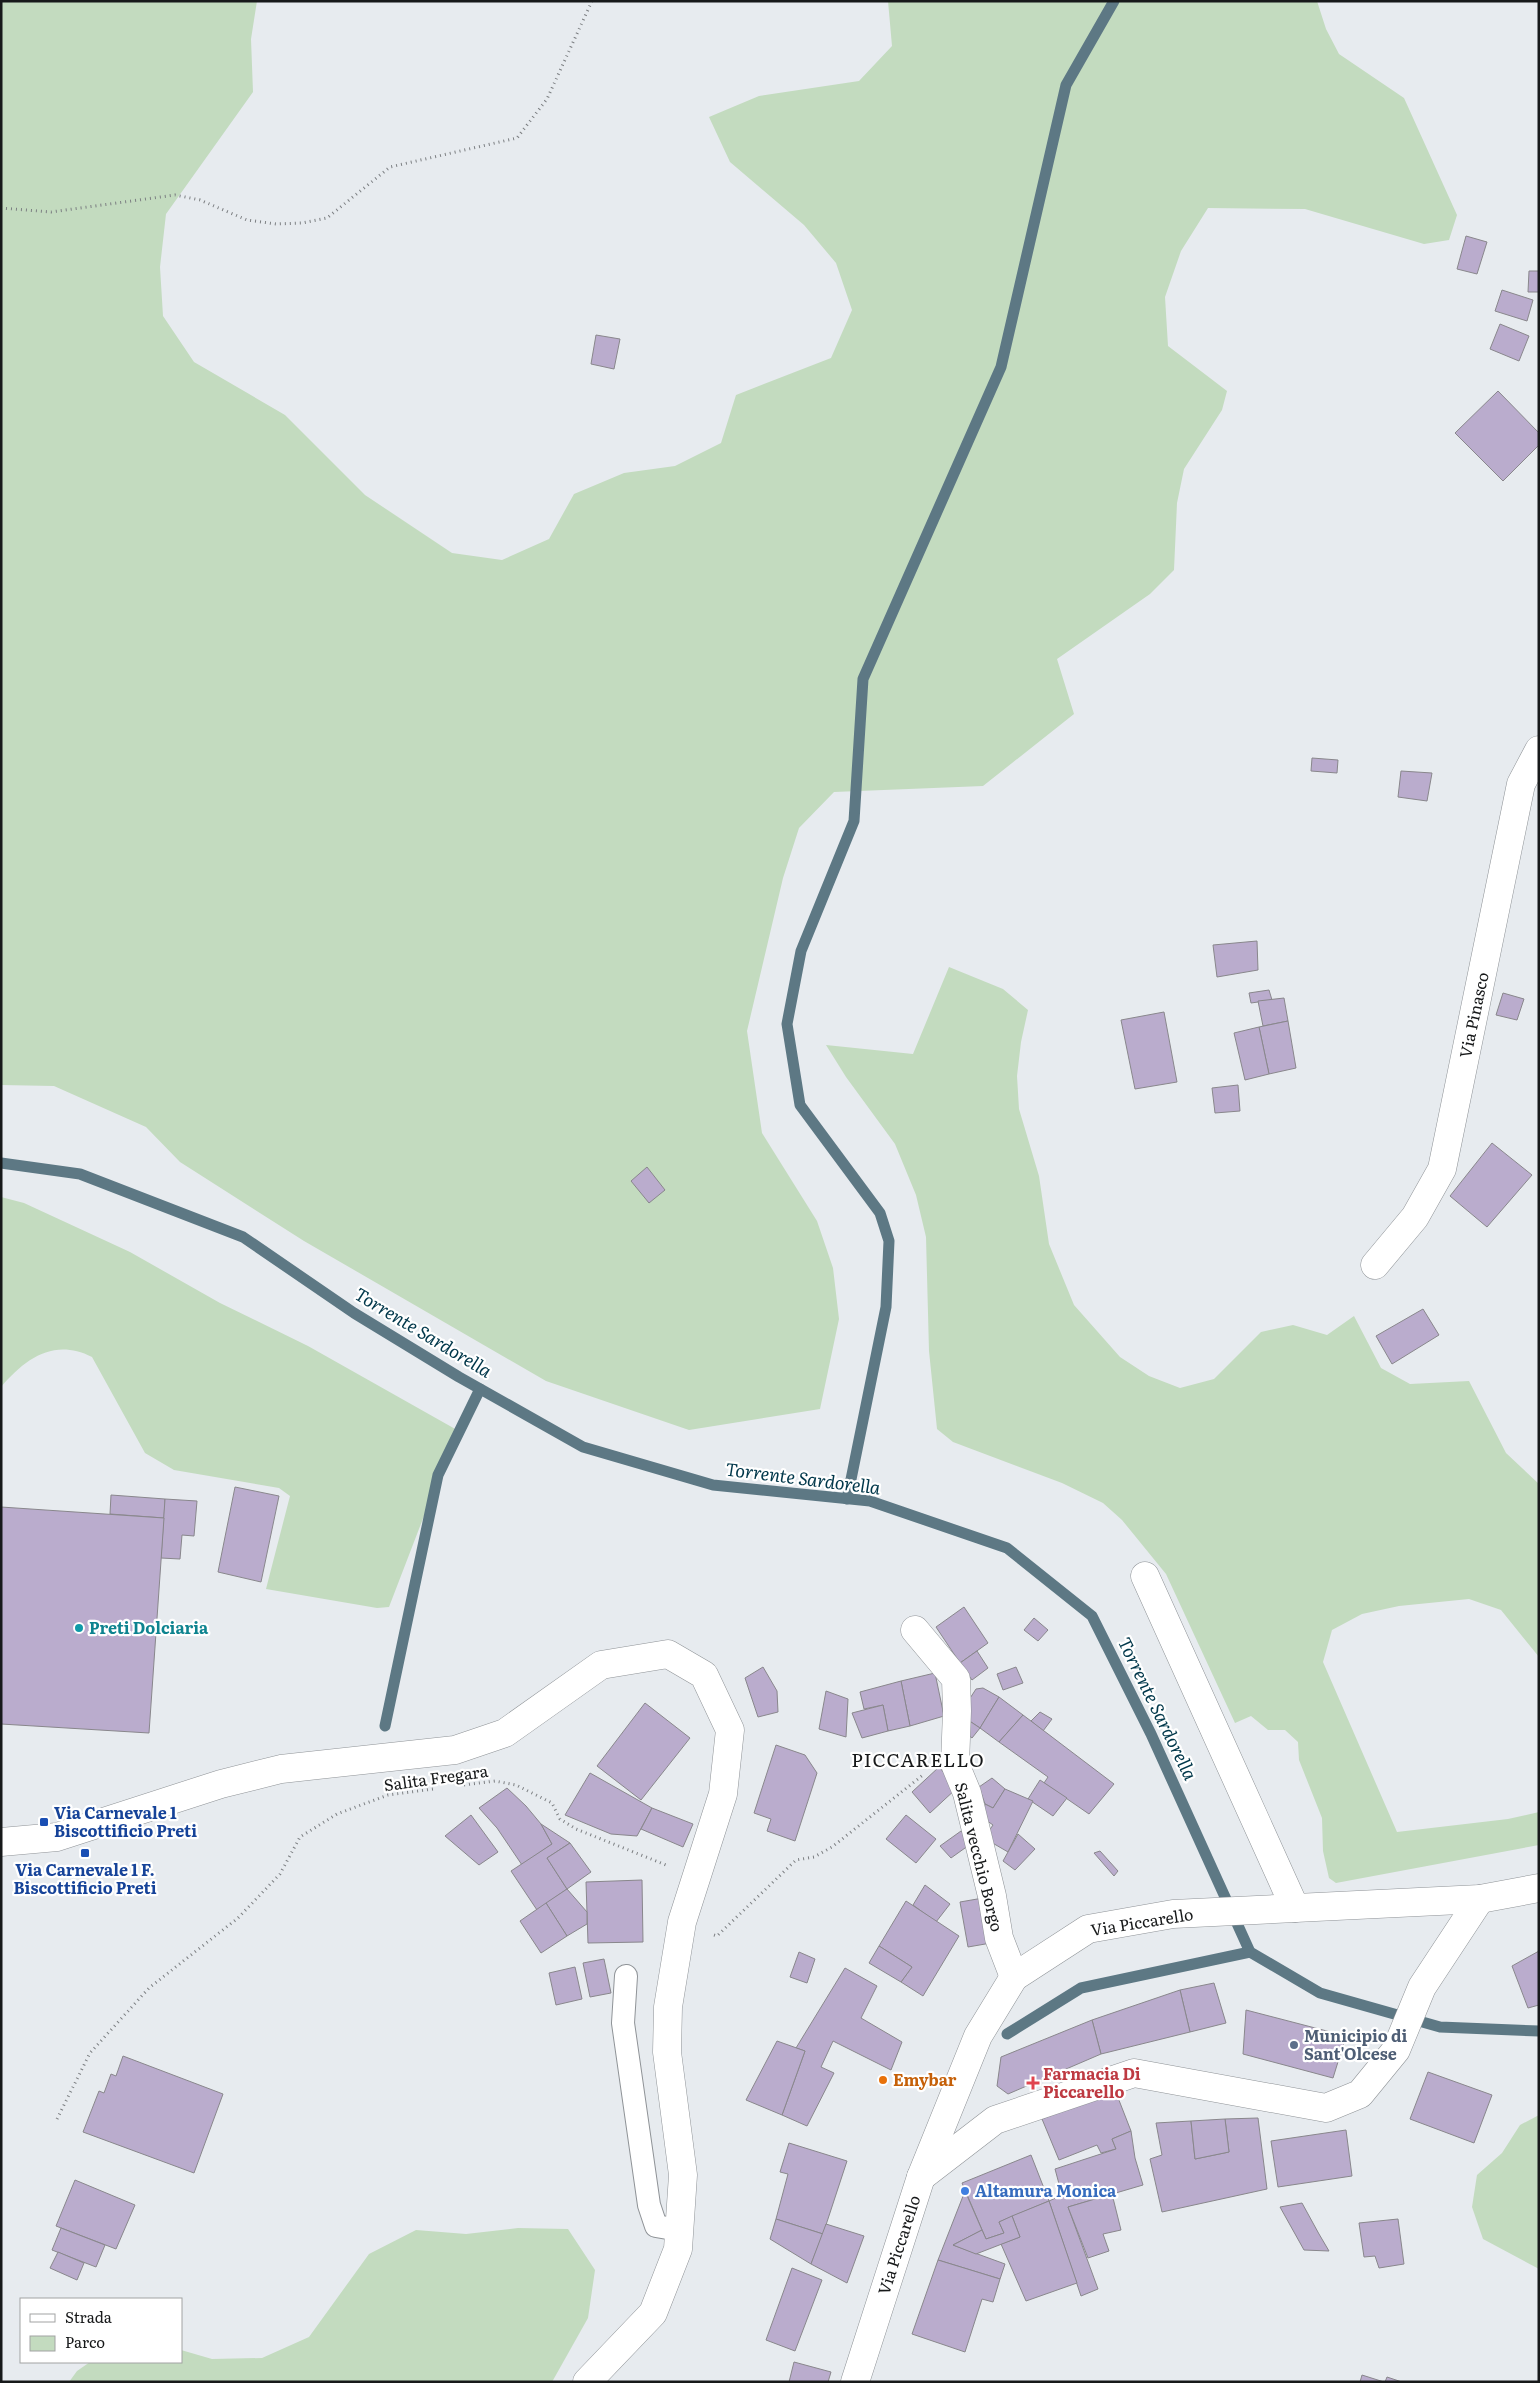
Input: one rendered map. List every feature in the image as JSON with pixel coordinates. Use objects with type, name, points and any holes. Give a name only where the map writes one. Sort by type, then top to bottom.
[{"type":"main road","name":"Via Pinasco","points":[[1375,1265],[1415,1217],[1442,1169],[1521,784],[1539,750]]},
{"type":"main road","points":[[1145,1576],[1295,1908]]},
{"type":"main road","name":"Salita vecchio Borgo","points":[[915,1630],[956,1679],[955,1764],[967,1793],[992,1896],[999,1938],[1014,1977]]},
{"type":"main road","points":[[1,1842],[57,1837],[221,1784],[280,1769],[455,1750],[505,1733],[601,1665],[668,1654],[704,1675],[730,1730],[723,1794],[682,1922],[668,2007],[668,2052],[683,2175],[678,2249],[653,2313],[587,2382]]},
{"type":"main road","name":"Via Piccarello","points":[[855,2382],[921,2177],[978,2036],[1014,1977],[1088,1929],[1173,1914],[1480,1899],[1539,1888]]},
{"type":"main road","points":[[921,2177],[995,2120],[1134,2073],[1326,2108],[1360,2094],[1396,2050],[1422,1988],[1480,1899]]},
{"type":"lane","points":[[626,1976],[623,2023],[649,2205],[656,2226],[679,2230]]},
{"type":"path","points":[[1,208],[51,212],[174,195],[200,200],[247,220],[266,223],[302,223],[327,218],[390,168],[518,138],[548,99],[592,1]]},
{"type":"path","points":[[682,1922],[717,1936],[796,1860],[814,1857],[832,1847],[908,1787],[956,1743]]},
{"type":"path","name":"Salita Fregara","points":[[456,1786],[495,1781],[516,1785],[552,1803],[560,1819],[576,1829],[696,1878]]},
{"type":"path","name":"Salita Fregara","points":[[57,2120],[90,2053],[149,1988],[238,1918],[280,1874],[300,1837],[337,1814],[388,1796],[437,1789]]},
{"type":"green space","points":[[1,1],[257,1],[251,39],[253,92],[166,214],[160,267],[163,316],[194,362],[285,415],[365,495],[452,553],[502,560],[549,539],[574,494],[624,473],[675,466],[721,443],[736,395],[831,358],[852,310],[836,263],[804,225],[730,162],[709,117],[759,96],[859,81],[892,46],[888,1],[1317,1],[1326,29],[1339,54],[1404,98],[1457,215],[1449,240],[1424,244],[1305,209],[1208,208],[1181,251],[1165,297],[1168,346],[1227,391],[1222,410],[1184,469],[1177,503],[1174,570],[1150,594],[1057,659],[1074,714],[983,786],[834,792],[799,828],[783,878],[747,1031],[762,1133],[817,1221],[833,1268],[839,1319],[820,1409],[689,1430],[546,1381],[304,1241],[180,1162],[146,1127],[54,1086],[1,1085]]},
{"type":"green space","points":[[949,967],[1003,989],[1028,1010],[1021,1042],[1017,1076],[1019,1109],[1039,1176],[1049,1244],[1074,1305],[1120,1357],[1149,1376],[1180,1388],[1214,1379],[1261,1332],[1293,1325],[1327,1335],[1354,1316],[1381,1368],[1410,1384],[1469,1381],[1506,1453],[1539,1484],[1539,1657],[1501,1610],[1469,1599],[1399,1606],[1362,1614],[1332,1630],[1323,1662],[1397,1832],[1508,1819],[1539,1812],[1539,1845],[1336,1883],[1329,1878],[1323,1851],[1322,1818],[1299,1760],[1298,1742],[1285,1730],[1268,1730],[1251,1716],[1235,1723],[1166,1574],[1122,1520],[1103,1503],[1062,1483],[953,1442],[937,1429],[929,1351],[926,1237],[916,1195],[895,1144],[846,1077],[826,1045],[913,1054]]},
{"type":"green space","points":[[1,1197],[24,1203],[130,1252],[220,1303],[308,1346],[457,1430],[389,1607],[377,1608],[266,1589],[290,1496],[279,1488],[174,1470],[145,1453],[92,1357],[78,1352],[53,1350],[20,1367],[1,1387]]},
{"type":"green space","points":[[1539,2115],[1539,2269],[1483,2239],[1472,2207],[1477,2175],[1502,2153],[1520,2125]]},
{"type":"green space","points":[[518,2228],[568,2229],[595,2270],[588,2318],[552,2382],[69,2382],[77,2371],[89,2363],[182,2363],[182,2350],[212,2359],[262,2358],[309,2337],[369,2254],[416,2230],[466,2234]]},
{"type":"building","points":[[1466,236],[1487,242],[1477,274],[1457,269]]},
{"type":"building","points":[[1529,271],[1539,271],[1539,292],[1528,292]]},
{"type":"building","points":[[1502,290],[1533,300],[1527,321],[1495,311]]},
{"type":"building","points":[[1500,324],[1529,336],[1519,361],[1490,349]]},
{"type":"building","points":[[596,335],[620,339],[614,369],[591,364]]},
{"type":"building","points":[[1498,391],[1539,433],[1539,445],[1503,481],[1455,433]]},
{"type":"building","points":[[1312,758],[1338,760],[1337,773],[1311,771]]},
{"type":"building","points":[[1401,771],[1432,773],[1427,801],[1398,797]]},
{"type":"building","points":[[1257,941],[1258,970],[1217,977],[1213,945]]},
{"type":"building","points":[[1269,990],[1272,1000],[1251,1003],[1249,993]]},
{"type":"building","points":[[1503,993],[1524,999],[1517,1020],[1496,1015]]},
{"type":"building","points":[[1284,998],[1288,1021],[1263,1026],[1258,1001]]},
{"type":"building","points":[[1164,1012],[1177,1082],[1135,1089],[1121,1020]]},
{"type":"building","points":[[1288,1021],[1296,1068],[1269,1074],[1259,1027]]},
{"type":"building","points":[[1259,1027],[1269,1074],[1245,1080],[1234,1033]]},
{"type":"building","points":[[1238,1085],[1240,1111],[1215,1113],[1212,1088]]},
{"type":"building","points":[[1492,1143],[1532,1175],[1487,1227],[1450,1196]]},
{"type":"building","points":[[647,1167],[665,1190],[649,1203],[631,1181]]},
{"type":"building","points":[[1423,1309],[1439,1335],[1392,1364],[1376,1336]]},
{"type":"building","points":[[235,1487],[279,1496],[261,1582],[218,1572]]},
{"type":"building","points":[[111,1495],[165,1499],[164,1518],[110,1514]]},
{"type":"building","points":[[165,1499],[197,1501],[194,1536],[182,1535],[180,1559],[161,1558]]},
{"type":"building","name":"Preti Dolciaria","points":[[1,1507],[164,1518],[149,1733],[1,1724]]},
{"type":"building","points":[[964,1607],[988,1643],[960,1663],[936,1627]]},
{"type":"building","points":[[1034,1618],[1048,1630],[1038,1641],[1024,1630]]},
{"type":"building","points":[[977,1651],[988,1668],[972,1680],[960,1663]]},
{"type":"building","points":[[763,1667],[777,1691],[778,1712],[758,1717],[745,1678]]},
{"type":"building","points":[[1016,1667],[1023,1683],[1003,1690],[997,1674]]},
{"type":"building","points":[[935,1673],[944,1716],[910,1726],[901,1681]]},
{"type":"building","points":[[901,1681],[910,1726],[888,1731],[883,1705],[864,1709],[860,1692]]},
{"type":"building","points":[[983,1688],[999,1697],[980,1728],[965,1718],[963,1709],[976,1689]]},
{"type":"building","points":[[826,1691],[848,1699],[846,1737],[819,1729]]},
{"type":"building","points":[[999,1697],[1023,1715],[999,1742],[980,1728]]},
{"type":"building","points":[[645,1703],[690,1738],[641,1800],[597,1766]]},
{"type":"building","points":[[883,1705],[888,1731],[862,1738],[852,1713]]},
{"type":"building","points":[[1040,1712],[1052,1719],[1043,1731],[1031,1721]]},
{"type":"building","points":[[1023,1715],[1114,1784],[1089,1814],[1044,1783],[1048,1777],[999,1742]]},
{"type":"building","points":[[965,1718],[980,1728],[972,1738],[959,1728]]},
{"type":"building","points":[[776,1745],[805,1755],[817,1773],[795,1841],[767,1831],[771,1819],[754,1813]]},
{"type":"building","points":[[939,1767],[957,1788],[930,1813],[912,1792]]},
{"type":"building","points":[[590,1773],[652,1808],[637,1836],[611,1834],[565,1815]]},
{"type":"building","points":[[992,1778],[1005,1789],[993,1808],[985,1804],[979,1787]]},
{"type":"building","points":[[1040,1780],[1067,1798],[1053,1816],[1028,1799]]},
{"type":"building","points":[[507,1788],[541,1824],[552,1844],[522,1865],[497,1828],[479,1808]]},
{"type":"building","points":[[1005,1789],[1033,1801],[1008,1852],[984,1838],[993,1825],[983,1818],[985,1804],[993,1808]]},
{"type":"building","points":[[652,1808],[693,1824],[683,1847],[641,1829]]},
{"type":"building","points":[[471,1815],[498,1852],[479,1865],[445,1836]]},
{"type":"building","points":[[906,1815],[936,1839],[916,1863],[886,1839]]},
{"type":"building","points":[[541,1824],[570,1843],[547,1858],[567,1889],[537,1910],[511,1871],[552,1844]]},
{"type":"building","points":[[961,1831],[972,1843],[951,1858],[940,1846]]},
{"type":"building","points":[[1018,1834],[1035,1849],[1015,1870],[1003,1861]]},
{"type":"building","points":[[570,1843],[591,1872],[567,1889],[547,1858]]},
{"type":"building","points":[[1100,1851],[1118,1871],[1114,1876],[1094,1853]]},
{"type":"building","points":[[642,1880],[643,1942],[588,1943],[586,1882]]},
{"type":"building","points":[[925,1885],[950,1904],[936,1922],[913,1905]]},
{"type":"building","points":[[567,1889],[587,1912],[587,1924],[567,1936],[546,1903]]},
{"type":"building","points":[[983,1898],[991,1943],[968,1947],[960,1902]]},
{"type":"building","points":[[906,1901],[959,1936],[923,1996],[901,1982],[912,1967],[879,1946]]},
{"type":"building","points":[[546,1903],[567,1936],[541,1953],[520,1921]]},
{"type":"building","points":[[879,1946],[912,1967],[901,1982],[869,1963]]},
{"type":"building","points":[[1539,1951],[1539,2005],[1528,2008],[1512,1966]]},
{"type":"building","points":[[799,1952],[815,1959],[807,1983],[790,1977]]},
{"type":"building","points":[[604,1959],[611,1993],[590,1997],[583,1963]]},
{"type":"building","points":[[575,1967],[582,1999],[556,2005],[549,1973]]},
{"type":"building","points":[[845,1968],[877,1986],[861,2018],[902,2042],[891,2070],[833,2041],[821,2067],[834,2073],[807,2126],[782,2115],[805,2051],[796,2048]]},
{"type":"building","points":[[1214,1983],[1226,2023],[1190,2032],[1180,1990]]},
{"type":"building","points":[[1180,1990],[1190,2032],[1101,2054],[1092,2020]]},
{"type":"building","name":"Municipio di Sant'Olcese","points":[[1246,2010],[1346,2036],[1333,2078],[1243,2054]]},
{"type":"building","points":[[1092,2020],[1101,2054],[1008,2094],[997,2086],[1001,2057]]},
{"type":"building","points":[[777,2041],[805,2051],[782,2115],[746,2100]]},
{"type":"building","points":[[123,2056],[223,2094],[194,2173],[83,2132],[99,2091],[104,2093],[111,2074],[116,2076]]},
{"type":"building","points":[[1428,2072],[1492,2095],[1474,2143],[1410,2119]]},
{"type":"building","points":[[1115,2090],[1131,2131],[1112,2139],[1116,2149],[1101,2153],[1097,2145],[1059,2160],[1042,2119]]},
{"type":"building","points":[[1258,2118],[1267,2189],[1162,2212],[1150,2159],[1162,2155],[1156,2123],[1191,2121],[1195,2159],[1229,2152],[1225,2119]]},
{"type":"building","points":[[1225,2119],[1229,2152],[1195,2159],[1191,2121]]},
{"type":"building","points":[[1346,2130],[1352,2176],[1278,2187],[1271,2141]]},
{"type":"building","points":[[1131,2131],[1135,2158],[1143,2185],[1068,2207],[1098,2289],[1081,2296],[1049,2201],[1062,2195],[1055,2169],[1116,2149],[1112,2139]]},
{"type":"building","points":[[789,2143],[847,2161],[823,2234],[776,2219],[788,2174],[780,2172]]},
{"type":"building","points":[[1031,2155],[1049,2201],[999,2222],[1004,2233],[986,2239],[962,2183]]},
{"type":"building","points":[[75,2180],[135,2205],[116,2249],[56,2226]]},
{"type":"building","points":[[965,2191],[982,2230],[953,2245],[1005,2264],[1000,2279],[938,2260]]},
{"type":"building","points":[[1112,2194],[1121,2230],[1103,2234],[1109,2251],[1088,2258],[1068,2207]]},
{"type":"building","points":[[1049,2201],[1077,2283],[1026,2301],[1001,2244],[1020,2237],[1012,2216]]},
{"type":"building","points":[[1302,2203],[1329,2251],[1304,2250],[1280,2207]]},
{"type":"building","points":[[1012,2216],[1020,2237],[976,2254],[953,2245],[982,2230],[986,2239],[1004,2233],[999,2222]]},
{"type":"building","points":[[776,2219],[823,2234],[811,2264],[770,2239]]},
{"type":"building","points":[[1398,2219],[1404,2264],[1379,2268],[1375,2256],[1364,2257],[1359,2223]]},
{"type":"building","points":[[826,2224],[864,2236],[847,2283],[811,2264]]},
{"type":"building","points":[[61,2228],[105,2245],[96,2267],[52,2250]]},
{"type":"building","points":[[58,2252],[84,2263],[77,2280],[50,2268]]},
{"type":"building","points":[[938,2260],[1000,2279],[993,2302],[982,2299],[965,2352],[912,2334]]},
{"type":"building","points":[[792,2268],[822,2280],[795,2351],[766,2340]]},
{"type":"building","points":[[794,2362],[831,2372],[828,2382],[789,2382]]},
{"type":"building","points":[[1362,2375],[1384,2382],[1360,2382]]},
{"type":"building","points":[[1387,2377],[1402,2382],[1385,2382]]},
{"type":"waterway","points":[[847,1499],[886,1307],[889,1241],[880,1213],[800,1105],[787,1024],[801,951],[854,821],[863,679],[1001,367],[1066,85],[1114,1]]},
{"type":"waterway","name":"Torrente Sardorella","points":[[1,1163],[80,1174],[243,1237],[354,1313],[459,1377],[583,1447],[713,1485],[870,1501],[1007,1548],[1092,1616],[1151,1734],[1250,1952],[1320,1993],[1440,2027],[1539,2031]]},
{"type":"waterway","points":[[385,1726],[438,1475],[480,1389]]},
{"type":"waterway","points":[[1007,2034],[1081,1988],[1250,1952]]},
{"type":"place","name":"Preti Dolciaria","points":[[79,1628]]},
{"type":"place","name":"Via Carnevale 1 Biscottificio Preti","points":[[44,1822]]},
{"type":"place","name":"Via Carnevale 1 F. Biscottificio Preti","points":[[85,1853]]},
{"type":"place","name":"Municipio di Sant'Olcese","points":[[1294,2045]]},
{"type":"place","name":"Emybar","points":[[883,2080]]},
{"type":"place","name":"Farmacia Di Piccarello","points":[[1033,2083]]},
{"type":"place","name":"Altamura Monica","points":[[965,2191]]},
{"type":"district","name":"PICCARELLO","points":[[918,1760]]}]
